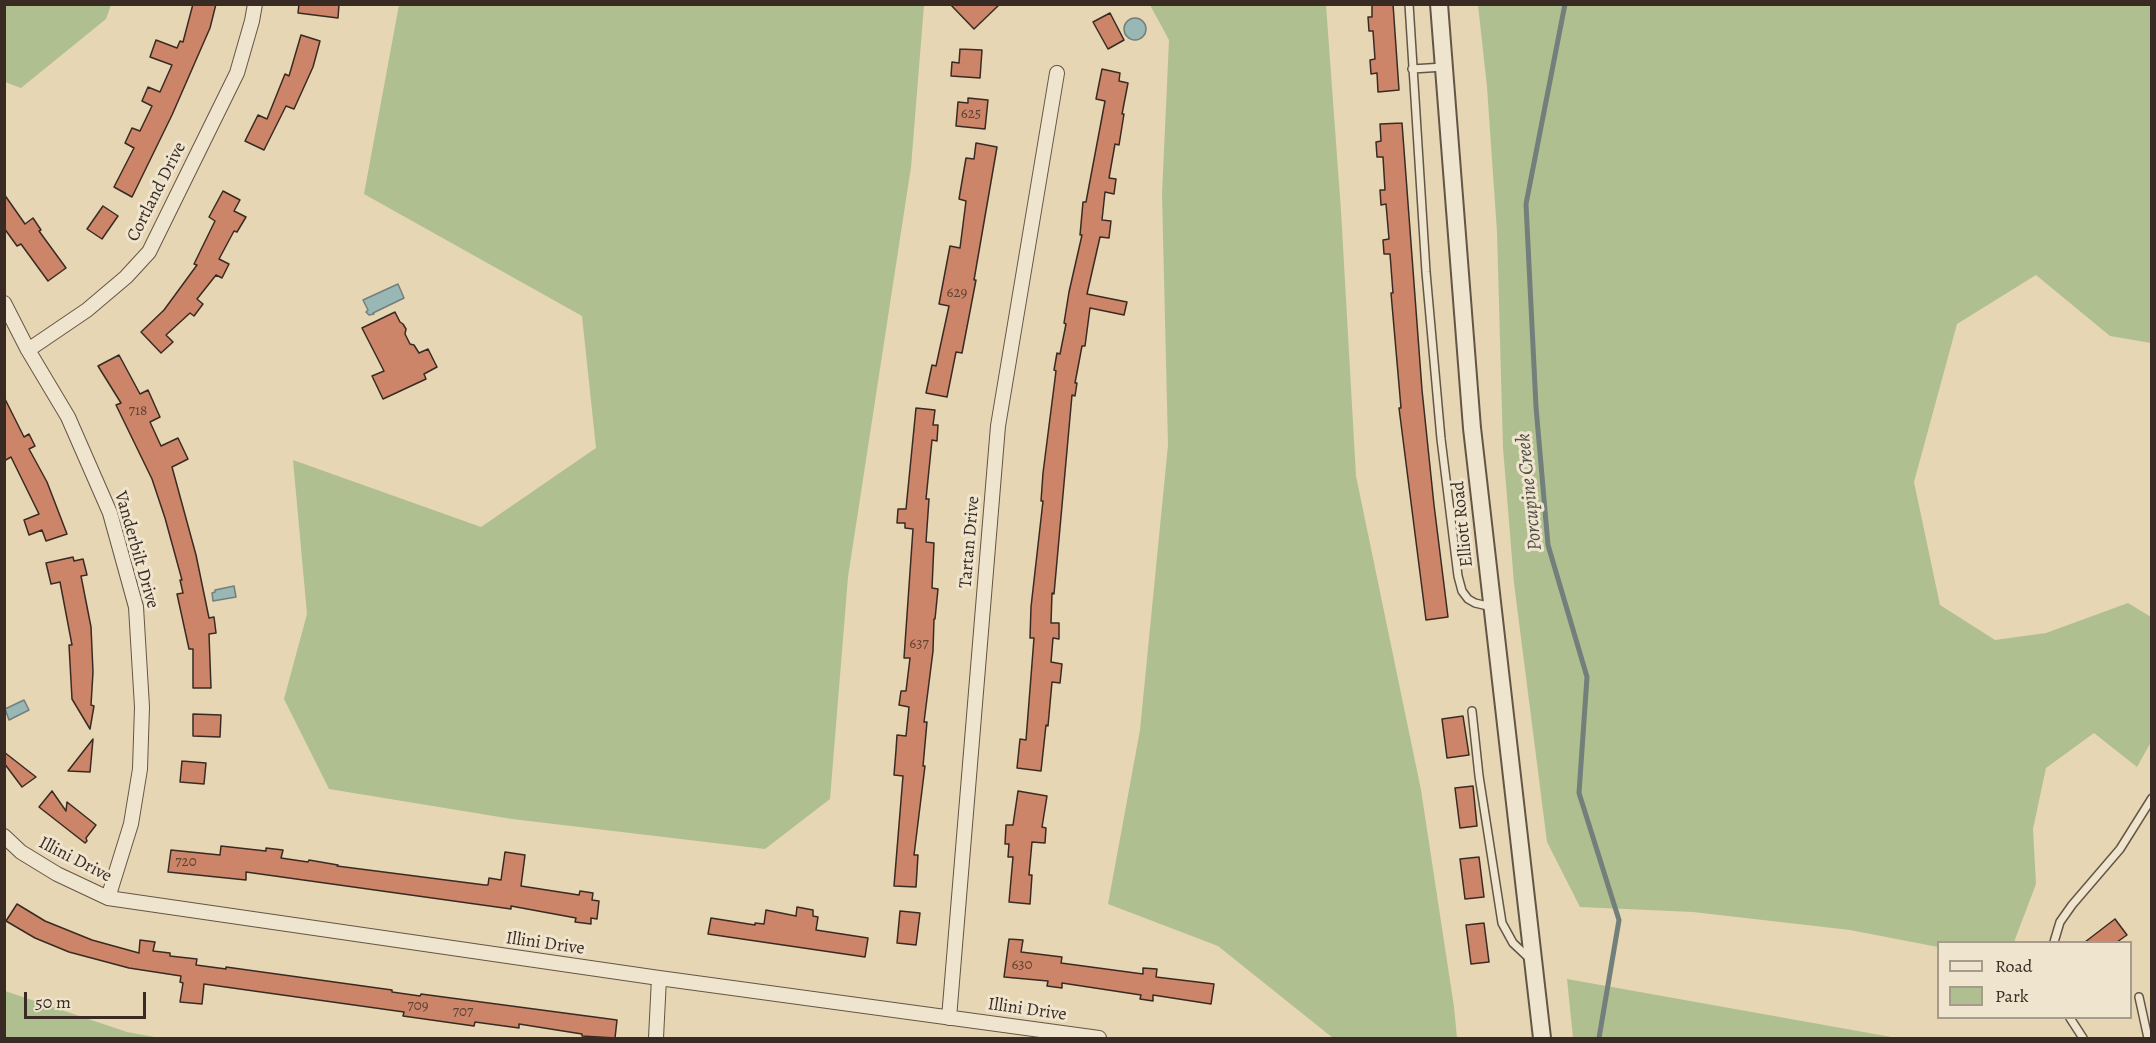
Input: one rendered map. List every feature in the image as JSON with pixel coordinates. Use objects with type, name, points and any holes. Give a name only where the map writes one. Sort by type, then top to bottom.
[{"type":"street","name":"Cortland Drive","points":[[28,350],[87,310],[126,277],[149,252],[237,73],[255,4]]},
{"type":"street","name":"Elliott Road","points":[[1439,4],[1472,428],[1542,1038]]},
{"type":"street","name":"Tartan Drive","points":[[949,1018],[998,426],[1057,73]]},
{"type":"street","name":"Vanderbilt Drive","points":[[4,303],[28,350],[68,417],[110,513],[136,608],[142,707],[140,768],[130,824],[108,898]]},
{"type":"street","name":"Illini Drive","points":[[4,836],[21,852],[57,874],[108,898],[659,978],[1099,1038]]},
{"type":"street","points":[[656,1038],[659,978]]},
{"type":"lane","points":[[1408,4],[1438,403],[1458,576],[1462,591],[1468,599],[1492,607]]},
{"type":"lane","points":[[1412,69],[1444,67]]},
{"type":"lane","points":[[1472,711],[1479,776],[1502,923],[1513,943],[1532,960]]},
{"type":"lane","points":[[2054,941],[2060,922],[2120,849],[2151,798]]},
{"type":"lane","points":[[2139,998],[2148,1038]]},
{"type":"lane","points":[[2071,1019],[2083,1038]]},
{"type":"green space","points":[[4,5],[111,5],[106,19],[21,88],[5,82]]},
{"type":"green space","points":[[399,5],[924,5],[911,167],[848,577],[830,799],[765,849],[512,819],[329,789],[284,699],[307,614],[293,460],[481,527],[596,448],[582,316],[364,194]]},
{"type":"green space","points":[[1150,5],[1326,5],[1341,211],[1356,476],[1421,790],[1457,1038],[1333,1038],[1218,946],[1108,904],[1140,730],[1168,445],[1162,194],[1169,40]]},
{"type":"green space","points":[[1478,5],[2151,5],[2151,343],[2110,336],[2036,275],[1957,324],[1914,482],[1940,605],[1995,640],[2046,633],[2128,603],[2151,617],[2151,742],[2137,767],[2094,733],[2046,768],[2033,829],[2036,884],[2014,941],[1937,941],[1937,947],[1850,930],[1693,912],[1580,907],[1547,842],[1514,583],[1503,448],[1497,232],[1487,87]]},
{"type":"green space","points":[[1567,979],[1897,1038],[1573,1038]]},
{"type":"green space","points":[[5,991],[127,1032],[160,1038],[5,1038]]},
{"type":"water","points":[[1135,18],[1145,25],[1146,29],[1139,39],[1135,40],[1125,33],[1124,29],[1131,19]]},
{"type":"water","points":[[398,284],[404,298],[374,314],[369,315],[366,312],[368,310],[363,300]]},
{"type":"water","points":[[234,586],[236,597],[213,601],[212,593],[215,590]]},
{"type":"water","points":[[24,700],[29,710],[9,720],[5,709]]},
{"type":"building","points":[[193,4],[216,4],[210,28],[172,115],[132,197],[114,187],[134,148],[125,143],[132,128],[140,131],[152,106],[142,101],[148,87],[160,92],[172,65],[150,57],[156,40],[177,48],[180,41],[183,42]]},
{"type":"building","points":[[299,4],[339,4],[338,18],[298,13]]},
{"type":"building","points":[[950,4],[1000,4],[974,29]]},
{"type":"building","points":[[1372,4],[1393,4],[1399,90],[1378,92],[1377,73],[1371,74],[1370,60],[1375,59],[1373,31],[1369,31],[1368,17],[1372,17]]},
{"type":"building","points":[[1110,13],[1124,40],[1108,49],[1093,22]]},
{"type":"building","points":[[301,35],[320,41],[313,67],[294,109],[286,106],[264,150],[245,141],[258,115],[267,119],[285,74],[289,76]]},
{"type":"building","points":[[960,49],[982,50],[980,78],[951,76],[952,62],[959,63]]},
{"type":"building","points":[[1102,69],[1120,73],[1119,81],[1128,83],[1119,145],[1115,144],[1109,178],[1116,179],[1114,194],[1105,192],[1102,220],[1111,221],[1109,238],[1100,237],[1087,294],[1127,302],[1124,315],[1090,308],[1085,346],[1082,346],[1075,383],[1077,383],[1075,396],[1072,395],[1054,594],[1052,593],[1051,623],[1059,623],[1059,639],[1053,638],[1051,662],[1062,664],[1060,683],[1052,682],[1041,771],[1017,768],[1020,739],[1026,740],[1034,638],[1030,638],[1031,607],[1043,501],[1041,501],[1043,473],[1056,371],[1054,370],[1066,324],[1064,323],[1069,292],[1082,235],[1080,235],[1083,202],[1086,202],[1105,101],[1096,99]]},
{"type":"building","points":[[968,98],[988,100],[985,129],[956,126],[958,102],[968,103]]},
{"type":"building","points":[[1402,123],[1422,390],[1448,617],[1426,620],[1399,408],[1401,408],[1390,254],[1384,254],[1383,240],[1389,239],[1386,204],[1381,205],[1380,190],[1385,190],[1383,157],[1377,157],[1376,142],[1381,141],[1380,124]]},
{"type":"building","points":[[976,143],[997,147],[962,353],[956,352],[947,397],[926,393],[932,365],[936,366],[949,306],[939,304],[950,246],[960,248],[966,201],[959,199],[966,158],[974,159]]},
{"type":"building","points":[[223,191],[240,200],[234,211],[246,217],[237,232],[234,231],[219,259],[229,264],[222,278],[216,275],[197,299],[203,304],[194,316],[190,313],[166,335],[173,342],[161,353],[141,332],[164,310],[197,265],[194,264],[215,221],[209,217]]},
{"type":"building","points":[[4,194],[25,224],[33,218],[41,230],[39,231],[66,268],[48,281],[21,244],[17,246],[4,228]]},
{"type":"building","points":[[103,206],[118,216],[102,239],[87,229]]},
{"type":"building","points":[[395,312],[406,329],[405,334],[410,344],[414,345],[419,353],[428,349],[437,367],[424,374],[426,379],[383,399],[372,376],[384,371],[362,328]]},
{"type":"building","points":[[119,355],[140,394],[148,390],[160,417],[150,422],[161,446],[178,438],[188,459],[172,467],[196,555],[209,618],[214,617],[216,633],[209,634],[211,688],[193,688],[193,649],[189,649],[177,594],[183,593],[180,580],[182,580],[165,518],[152,479],[116,405],[121,403],[98,366]]},
{"type":"building","points":[[4,397],[24,437],[29,434],[35,446],[29,449],[47,482],[67,534],[46,541],[42,530],[29,535],[24,520],[39,514],[11,457],[4,461]]},
{"type":"building","points":[[916,408],[935,410],[933,425],[938,425],[937,441],[932,440],[926,499],[929,499],[926,542],[934,543],[932,588],[938,589],[924,722],[927,722],[923,766],[925,766],[914,855],[918,855],[916,887],[894,886],[903,776],[894,775],[897,735],[906,736],[909,707],[899,705],[901,691],[906,691],[910,658],[904,658],[913,529],[905,528],[905,523],[897,523],[898,509],[906,509]]},
{"type":"building","points":[[73,557],[74,561],[83,559],[87,575],[81,576],[91,627],[93,672],[91,705],[94,706],[90,729],[72,699],[69,645],[72,645],[60,582],[51,584],[46,563]]},
{"type":"building","points":[[193,714],[221,715],[220,737],[193,736]]},
{"type":"building","points":[[1463,716],[1469,755],[1447,758],[1442,719]]},
{"type":"building","points":[[93,739],[90,772],[68,771]]},
{"type":"building","points":[[4,752],[36,777],[22,787],[4,763]]},
{"type":"building","points":[[182,761],[206,763],[204,784],[180,782]]},
{"type":"building","points":[[1473,786],[1477,826],[1460,828],[1455,788]]},
{"type":"building","points":[[52,791],[66,811],[67,802],[96,825],[85,843],[39,807]]},
{"type":"building","points":[[1018,791],[1047,796],[1042,827],[1046,828],[1045,843],[1032,842],[1029,875],[1032,875],[1030,904],[1009,902],[1013,857],[1008,857],[1009,844],[1005,844],[1006,825],[1013,825]]},
{"type":"building","points":[[221,846],[266,851],[266,848],[283,850],[281,858],[485,885],[488,885],[489,878],[501,880],[505,852],[525,855],[521,886],[579,895],[580,891],[593,893],[592,900],[599,901],[597,919],[591,918],[591,924],[575,922],[576,918],[511,906],[511,909],[246,872],[246,880],[168,872],[171,850],[220,855]]},
{"type":"building","points":[[1479,857],[1484,897],[1465,899],[1460,859]]},
{"type":"building","points":[[17,904],[45,921],[92,940],[139,953],[140,940],[155,942],[153,951],[170,953],[170,956],[197,959],[196,965],[226,969],[226,967],[420,996],[421,994],[617,1020],[615,1038],[582,1036],[582,1034],[519,1024],[519,1028],[475,1022],[474,1026],[403,1016],[404,1012],[204,984],[202,1004],[180,1002],[183,983],[180,982],[181,976],[129,968],[69,952],[35,938],[6,921]]},
{"type":"building","points":[[797,907],[813,910],[813,916],[818,917],[816,930],[868,938],[865,957],[708,934],[711,918],[755,925],[755,923],[764,924],[766,910],[796,916]]},
{"type":"building","points":[[900,911],[920,913],[916,945],[897,943]]},
{"type":"building","points":[[2115,919],[2127,935],[2118,941],[2086,941]]},
{"type":"building","points":[[1484,923],[1489,962],[1471,964],[1466,925]]},
{"type":"building","points":[[1009,939],[1023,940],[1021,952],[1062,957],[1061,963],[1143,974],[1143,968],[1157,969],[1156,977],[1214,984],[1211,1004],[1153,995],[1153,1001],[1140,999],[1141,995],[1062,983],[1062,988],[1047,986],[1048,981],[1004,977]]},
{"type":"waterway","name":"Porcupine Creek","points":[[1565,4],[1526,204],[1536,407],[1548,545],[1587,677],[1579,793],[1619,920],[1599,1038]]}]
